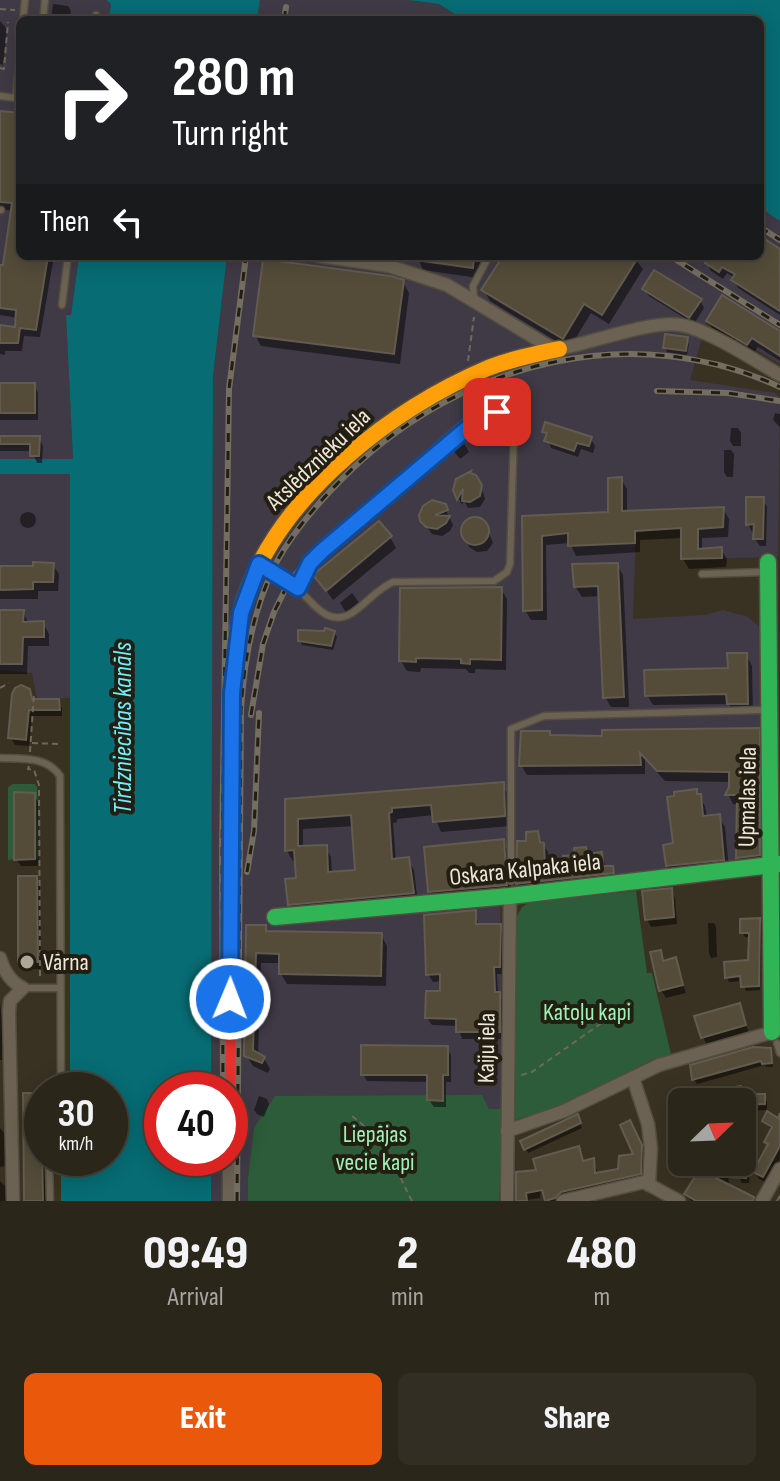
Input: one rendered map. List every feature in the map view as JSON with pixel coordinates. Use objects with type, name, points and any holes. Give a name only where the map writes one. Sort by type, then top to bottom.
[{"type":"street","points":[[347,260],[389,266],[447,285],[548,346],[559,349]]},
{"type":"street","name":"Atslēdznieku iela","points":[[230,1072],[232,693],[241,613],[259,564],[281,527],[311,493],[404,413],[460,381],[522,357],[661,325],[679,324],[696,329],[780,375]]},
{"type":"street","name":"Upmalas iela","points":[[768,567],[776,1035]]},
{"type":"street","name":"Oskara Kalpaka iela","points":[[275,917],[510,888],[775,865]]},
{"type":"street","name":"Kaiju iela","points":[[507,1201],[510,888]]},
{"type":"street","points":[[0,958],[14,984],[23,988],[10,1001],[6,1167],[13,1201]]},
{"type":"street","points":[[507,1131],[564,1111],[659,1065],[776,1035]]},
{"type":"street","points":[[633,1078],[649,1136],[649,1185]]},
{"type":"street","points":[[762,1201],[780,1169]]},
{"type":"street","points":[[229,1176],[229,1201]]},
{"type":"street","points":[[563,1201],[644,1182],[679,1201]]},
{"type":"lane","points":[[23,16],[25,0]]},
{"type":"lane","points":[[62,305],[68,260]]},
{"type":"lane","points":[[474,299],[473,286],[487,260]]},
{"type":"lane","points":[[259,564],[298,588],[326,615],[335,617],[348,616],[393,582],[494,581],[502,577],[510,564],[514,430],[511,420],[505,413],[497,412],[478,419],[322,551],[310,563],[298,588]]},
{"type":"lane","points":[[702,574],[768,567]]},
{"type":"lane","points":[[510,888],[511,729],[544,716],[771,710]]},
{"type":"lane","points":[[0,758],[45,762],[54,767],[60,776],[61,1072]]},
{"type":"lane","points":[[23,988],[60,988]]},
{"type":"lane","points":[[776,1035],[780,1053]]},
{"type":"lane","points":[[49,1176],[50,1201]]},
{"type":"path","points":[[0,9],[24,10]]},
{"type":"path","points":[[0,68],[4,69],[8,22]]},
{"type":"path","points":[[460,381],[470,354],[475,326],[474,299]]},
{"type":"path","points":[[0,688],[9,683]]},
{"type":"path","points":[[34,693],[28,769],[34,770],[39,785],[39,988]]},
{"type":"path","points":[[31,743],[58,744]]},
{"type":"path","points":[[507,1074],[532,1072],[603,1022],[626,1011]]},
{"type":"path","points":[[352,1116],[376,1135],[392,1155],[412,1201]]},
{"type":"path","points":[[777,1201],[780,1196]]},
{"type":"shaded area","points":[[0,0],[106,0],[111,4],[110,16],[16,16],[16,260],[78,260],[71,315],[66,316],[73,459],[0,459]]},
{"type":"shaded area","points":[[260,0],[408,0],[439,4],[458,16],[258,16]]},
{"type":"shaded area","points":[[764,211],[780,221],[780,364],[707,320],[690,380],[775,393],[780,398],[778,557],[681,559],[680,528],[636,531],[633,619],[705,615],[723,610],[748,617],[763,630],[761,860],[453,889],[453,905],[500,902],[503,1109],[254,1128],[248,1201],[211,1201],[211,1176],[248,1176],[248,1072],[211,1072],[213,376],[227,260],[764,260]]},
{"type":"shaded area","points":[[71,473],[70,698],[37,699],[32,673],[0,670],[0,474]]},
{"type":"green space","points":[[13,784],[35,784],[37,787],[38,859],[35,859],[35,793],[14,792],[14,859],[8,860],[8,787]]},
{"type":"green space","name":"Katoļu kapi","points":[[636,891],[647,973],[652,973],[671,1054],[654,1059],[558,1107],[515,1120],[516,918],[529,902]]},
{"type":"green space","name":"Liepājas vecie kapi","points":[[482,1095],[489,1109],[503,1109],[499,1201],[248,1201],[254,1128],[275,1096]]},
{"type":"water","points":[[106,0],[260,0],[258,16],[110,16],[111,4]]},
{"type":"water","points":[[408,0],[780,0],[780,221],[764,211],[764,16],[458,16],[439,4]]},
{"type":"water","name":"Tirdzniecības kanāls","points":[[78,260],[227,260],[213,376],[211,1072],[144,1072],[144,1176],[211,1176],[211,1201],[61,1201],[61,1176],[128,1176],[128,1072],[70,1072],[70,474],[0,474],[0,459],[73,459],[66,315],[71,315]]},
{"type":"building","points":[[0,111],[16,113],[16,260],[47,260],[36,330],[20,328],[18,343],[0,343],[0,325],[15,327],[16,310],[0,308],[0,265],[3,265],[12,203],[0,202]]},
{"type":"building","points":[[764,239],[780,249],[780,311],[731,280],[735,274],[722,267],[719,272],[705,263],[707,260],[764,260]]},
{"type":"building","points":[[263,260],[404,280],[394,354],[253,336]]},
{"type":"building","points":[[422,260],[474,260],[473,268]]},
{"type":"building","points":[[500,260],[636,260],[602,315],[584,304],[563,339],[481,290]]},
{"type":"building","points":[[654,270],[702,299],[689,318],[642,289]]},
{"type":"building","points":[[722,295],[780,331],[780,356],[752,338],[747,345],[706,321]]},
{"type":"building","points":[[665,334],[688,337],[686,351],[663,348]]},
{"type":"building","points":[[0,383],[35,383],[35,413],[0,413]]},
{"type":"building","points":[[545,422],[592,437],[589,446],[577,443],[574,451],[544,441],[547,433],[542,432]]},
{"type":"building","points":[[0,436],[40,436],[39,456],[30,456],[30,444],[0,444]]},
{"type":"building","points":[[471,471],[482,485],[480,496],[470,502],[462,501],[463,489],[457,500],[453,490],[456,479]]},
{"type":"building","points":[[622,477],[622,511],[724,507],[723,527],[698,529],[698,549],[722,547],[722,558],[681,559],[681,528],[635,531],[635,543],[568,546],[568,533],[542,536],[542,610],[523,611],[522,516],[608,512],[608,478]]},
{"type":"building","points":[[746,497],[764,497],[763,539],[753,539],[754,524],[746,525]]},
{"type":"building","points":[[432,500],[446,504],[448,510],[435,515],[450,516],[437,529],[426,527],[420,521],[423,506]]},
{"type":"building","points":[[475,517],[485,521],[489,531],[485,541],[475,545],[465,541],[461,531],[465,521]]},
{"type":"building","points":[[379,521],[392,536],[326,591],[313,575]]},
{"type":"building","points":[[33,562],[54,563],[53,582],[33,582],[33,589],[0,590],[0,566],[33,566]]},
{"type":"building","points":[[618,563],[624,697],[603,698],[598,586],[574,587],[572,564]]},
{"type":"building","points":[[502,587],[501,660],[470,659],[470,664],[461,663],[461,659],[416,658],[416,662],[399,661],[400,588]]},
{"type":"building","points":[[0,610],[24,610],[23,622],[44,621],[44,637],[23,637],[22,664],[0,664]]},
{"type":"building","points":[[325,628],[335,631],[331,646],[298,641],[298,630],[324,631]]},
{"type":"building","points":[[727,653],[747,653],[748,704],[727,704],[726,694],[645,696],[644,670],[728,668]]},
{"type":"building","points":[[21,685],[30,689],[32,699],[59,699],[60,710],[29,710],[26,740],[8,738],[12,694]]},
{"type":"building","points":[[760,728],[760,855],[736,858],[737,795],[725,795],[729,787],[729,772],[657,771],[640,753],[641,765],[519,766],[521,731],[602,736],[602,730]]},
{"type":"building","points":[[504,782],[505,816],[433,822],[431,805],[392,808],[389,813],[392,859],[409,857],[414,893],[288,905],[285,879],[296,878],[294,850],[285,851],[285,799]],"holes":[[[351,815],[355,870],[328,872],[327,845],[298,846],[298,819]]]},
{"type":"building","points":[[697,789],[697,794],[701,794],[703,816],[720,814],[724,860],[666,866],[663,845],[673,843],[667,797],[674,796],[674,792]]},
{"type":"building","points":[[14,792],[35,793],[35,859],[14,860]]},
{"type":"building","points":[[538,831],[540,842],[544,843],[545,869],[564,867],[563,856],[575,855],[574,848],[586,847],[587,854],[602,852],[603,866],[613,866],[614,873],[516,884],[517,841],[526,841],[526,832]]},
{"type":"building","points":[[504,839],[507,885],[428,892],[424,847]]},
{"type":"building","points":[[18,876],[37,876],[38,962],[18,962]]},
{"type":"building","points":[[672,888],[674,917],[645,920],[642,891]]},
{"type":"building","points":[[476,910],[476,924],[501,924],[500,967],[494,967],[495,992],[500,992],[500,1032],[456,1032],[456,1019],[425,1018],[426,991],[440,991],[440,974],[426,975],[424,915]]},
{"type":"building","points":[[760,918],[759,986],[741,987],[740,976],[725,978],[724,962],[748,960],[749,933],[740,933],[740,919]]},
{"type":"building","points":[[246,925],[266,925],[266,931],[382,933],[381,976],[279,974],[279,954],[256,953],[253,1050],[265,1057],[262,1063],[244,1056]]},
{"type":"building","points":[[661,950],[663,961],[676,957],[683,985],[659,991],[650,952]]},
{"type":"building","points":[[740,1003],[746,1025],[701,1038],[694,1016]]},
{"type":"building","points":[[361,1045],[448,1046],[448,1075],[443,1075],[443,1101],[427,1100],[427,1075],[361,1075]]},
{"type":"building","points":[[753,1047],[771,1048],[772,1063],[762,1064],[761,1061],[692,1080],[690,1065]]},
{"type":"building","points":[[23,1093],[24,1176],[43,1176],[43,1201],[24,1201]]},
{"type":"building","points":[[756,1094],[765,1094],[765,1104],[756,1104]]},
{"type":"building","points":[[767,1111],[778,1118],[780,1113],[780,1146],[763,1177],[756,1174],[756,1166],[768,1144],[764,1142],[772,1127],[762,1121]]},
{"type":"building","points":[[578,1114],[581,1123],[524,1150],[520,1141]]},
{"type":"building","points":[[630,1120],[642,1145],[641,1174],[561,1192],[545,1201],[542,1190],[526,1193],[527,1201],[516,1201],[516,1172],[536,1170],[533,1159],[579,1146],[583,1161],[594,1158],[595,1173],[618,1169],[619,1156],[633,1154],[620,1125]]},
{"type":"building","points":[[695,1176],[712,1176],[754,1197],[753,1201],[696,1201],[684,1194]]},
{"type":"railway","points":[[285,16],[286,7]]},
{"type":"railway","points":[[764,230],[780,240]]},
{"type":"railway","points":[[223,1072],[222,849],[229,389],[245,260]]},
{"type":"railway","points":[[676,260],[780,325]]},
{"type":"railway","points":[[237,1201],[242,691],[247,653],[261,598],[276,563],[292,537],[341,479],[397,432],[446,401],[499,378],[554,362],[610,355],[668,356],[724,367],[780,387]]},
{"type":"railway","points":[[657,391],[728,393],[780,401]]},
{"type":"railway","points":[[251,715],[263,644],[289,582],[318,548],[484,404]]},
{"type":"railway","points":[[247,872],[254,831],[259,713]]},
{"type":"traffic: fast","points":[[768,562],[772,1032]]},
{"type":"traffic: fast","points":[[275,917],[510,896],[780,864]]},
{"type":"traffic: slow","points":[[232,714],[237,633],[249,587],[267,551],[317,485],[381,429],[416,405],[488,368],[559,349]]},
{"type":"traffic: jam","points":[[230,1072],[232,714]]},
{"type":"place","name":"Vārna","points":[[27,962]]},
{"type":"route","points":[[230,999],[232,693],[241,613],[248,587],[259,564],[298,588],[310,563],[322,551],[478,419],[497,412]]}]
